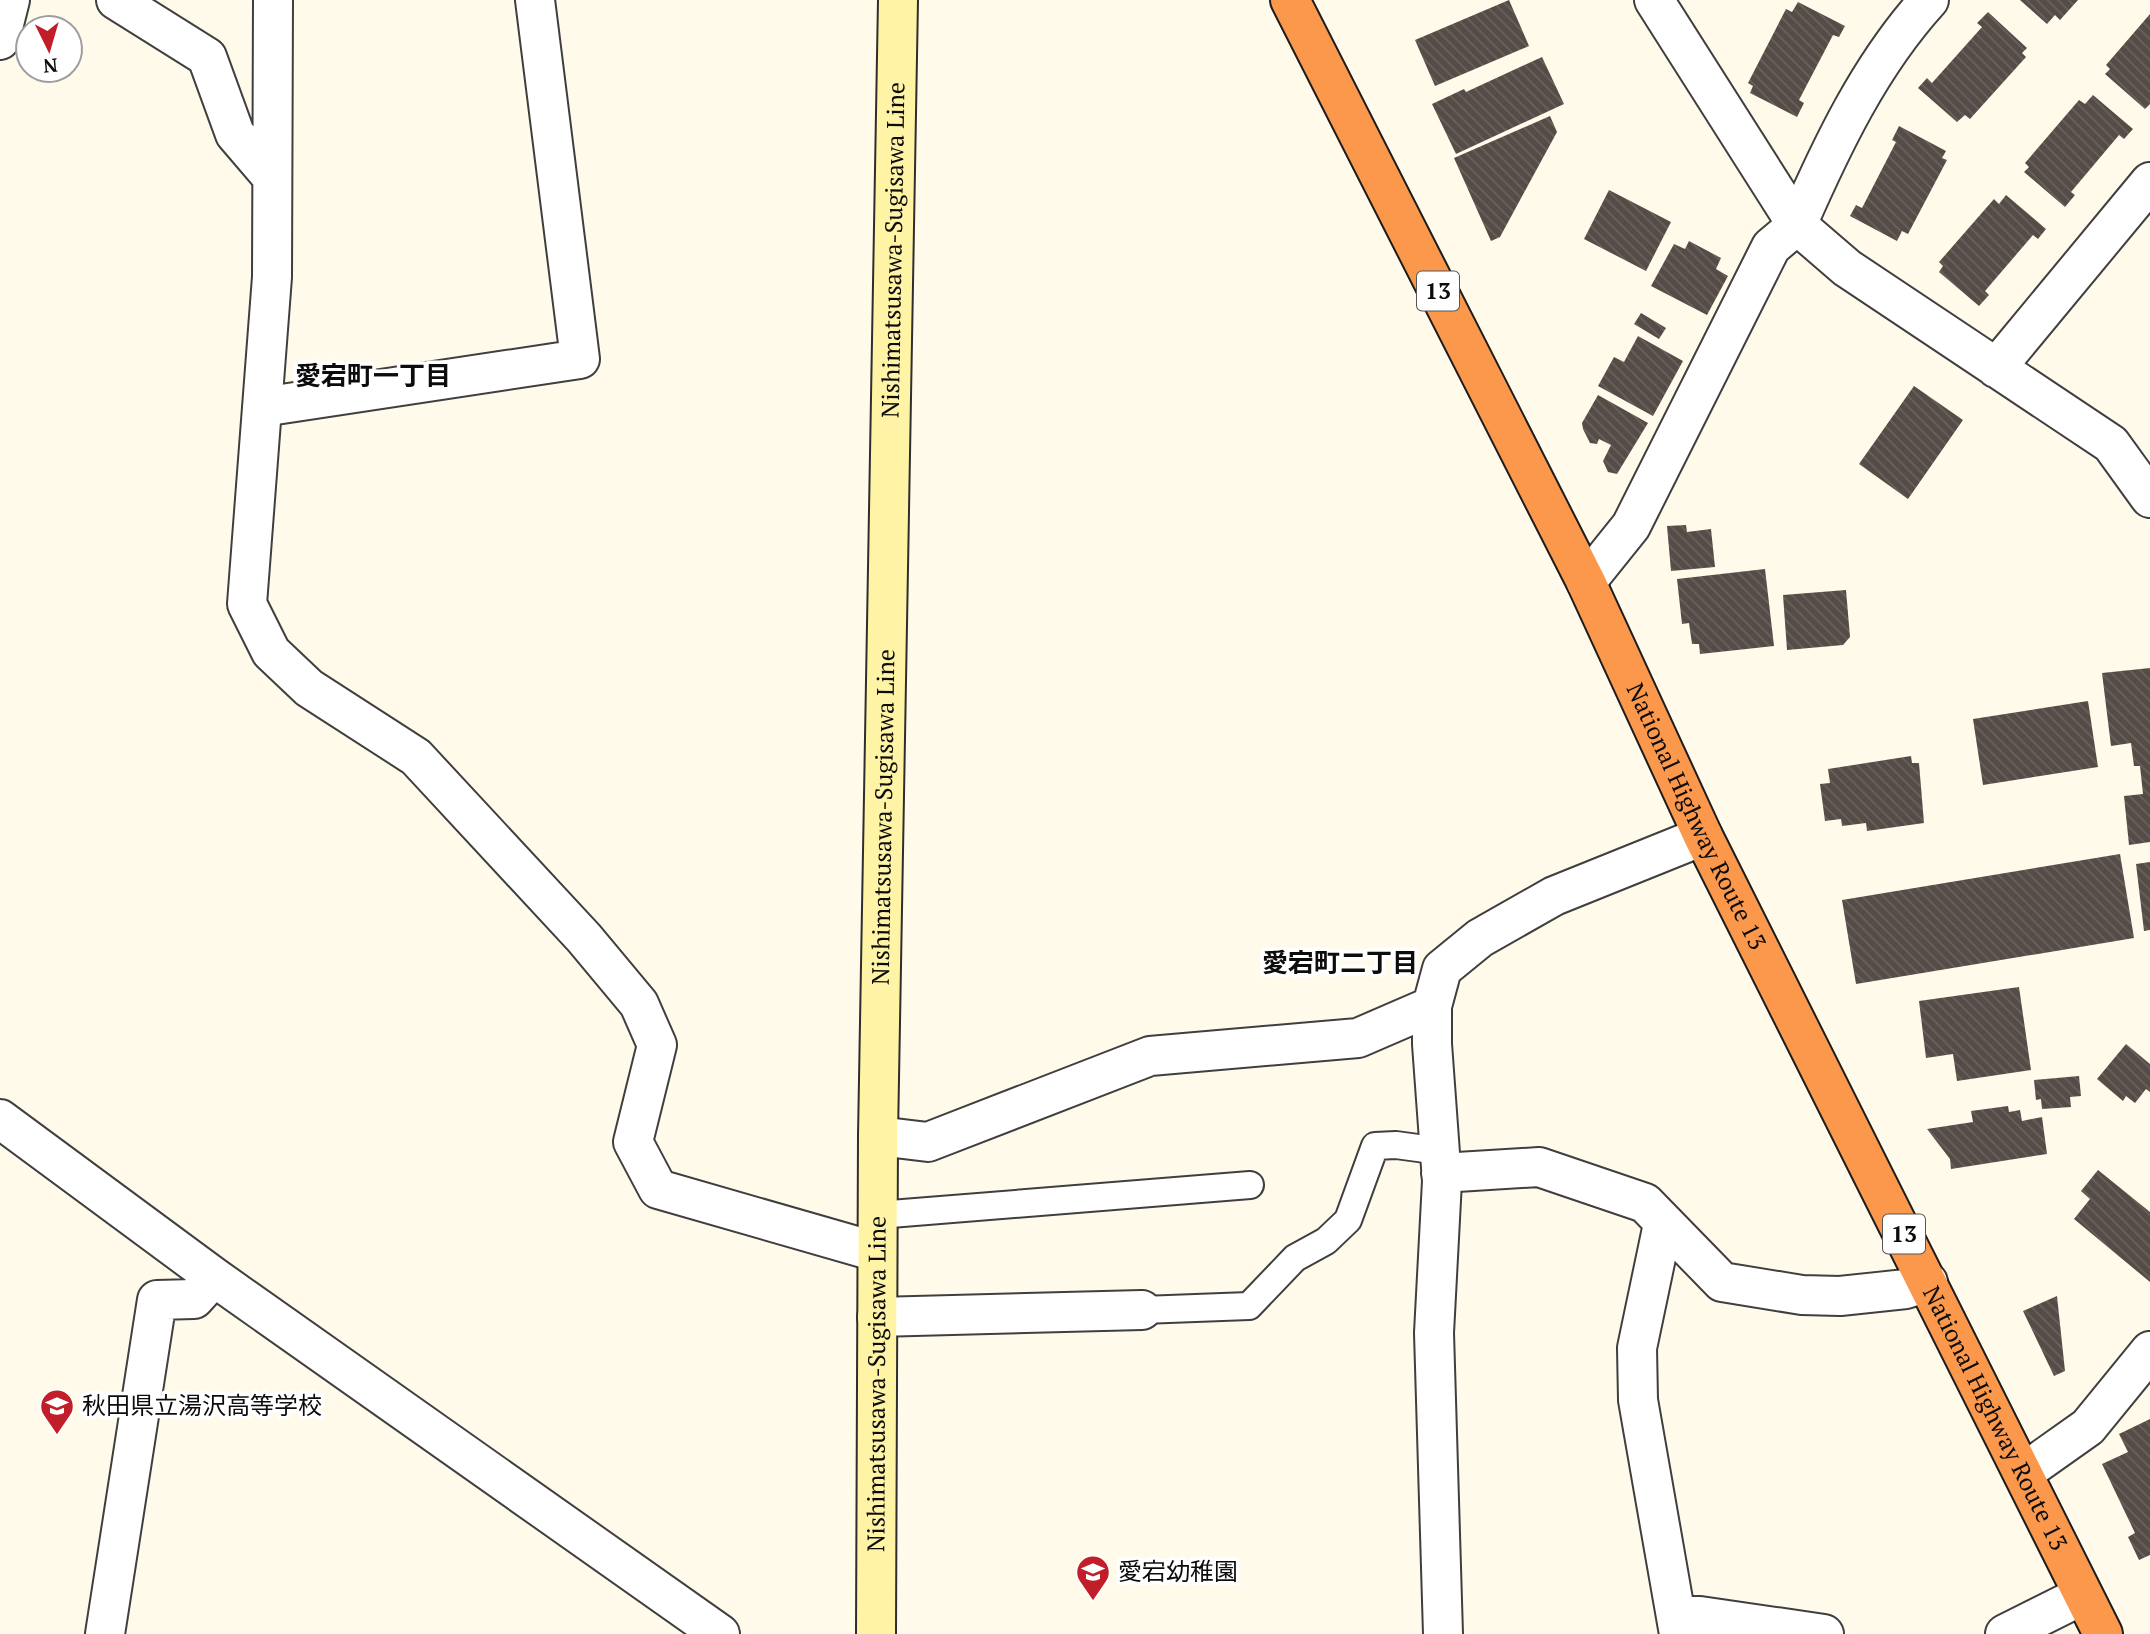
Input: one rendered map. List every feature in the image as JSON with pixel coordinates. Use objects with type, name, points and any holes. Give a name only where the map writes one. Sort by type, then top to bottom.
[{"type":"highway","name":"National Highway Route 13","points":[[1290,0],[1586,582],[1703,836],[2103,1634]]},
{"type":"main road","name":"Nishimatsusawa-Sugisawa Line","points":[[876,1634],[878,1136],[898,0]]},
{"type":"street","points":[[0,40],[10,0]]},
{"type":"street","points":[[116,0],[207,57],[235,134],[271,176]]},
{"type":"street","points":[[272,0],[272,277],[247,604],[271,652],[309,688],[416,757],[584,938],[639,1004],[657,1045],[633,1142],[658,1189],[878,1233]]},
{"type":"street","points":[[262,407],[580,359],[535,0]]},
{"type":"street","points":[[1654,0],[1797,225],[1847,268],[2111,444],[2150,498]]},
{"type":"street","points":[[1586,582],[1632,526],[1771,247],[1797,225],[1830,149],[1898,35],[1929,0]]},
{"type":"street","points":[[1996,368],[2150,182]]},
{"type":"street","points":[[1443,1634],[1434,1333],[1441,1162],[1432,1006],[1443,970],[1479,938],[1554,895],[1703,836]]},
{"type":"street","points":[[878,1136],[928,1142],[1150,1056],[1358,1038],[1432,1006]]},
{"type":"street","points":[[0,1119],[214,1276],[720,1634]]},
{"type":"street","points":[[1441,1162],[1539,1167],[1645,1203],[1722,1282],[1802,1295],[1840,1296],[1906,1289],[1928,1282]]},
{"type":"street","points":[[1663,1224],[1637,1348],[1638,1400],[1677,1625],[1700,1616],[1824,1634]]},
{"type":"street","points":[[104,1634],[157,1300],[194,1299],[214,1276]]},
{"type":"street","points":[[877,1317],[1142,1310]]},
{"type":"street","points":[[2024,1474],[2088,1427],[2150,1351]]},
{"type":"street","points":[[2005,1634],[2083,1595]]},
{"type":"lane","points":[[1142,1310],[1249,1306],[1295,1258],[1326,1241],[1348,1220],[1375,1146],[1396,1145],[1441,1162]]},
{"type":"lane","points":[[878,1233],[1250,1185]]},
{"type":"building","points":[[1509,0],[1529,46],[1435,86],[1415,40]]},
{"type":"building","points":[[2020,0],[2078,0],[2060,20],[2055,15],[2047,24]]},
{"type":"building","points":[[1798,2],[1845,26],[1839,37],[1833,35],[1799,100],[1804,103],[1797,117],[1750,93],[1753,86],[1748,83],[1786,9],[1792,12]]},
{"type":"building","points":[[1988,12],[2027,48],[2022,53],[2026,57],[1970,119],[1965,115],[1957,122],[1918,88],[1927,78],[1932,83],[1982,27],[1977,23]]},
{"type":"building","points":[[2150,14],[2150,104],[2145,109],[2105,74],[2110,69],[2106,65]]},
{"type":"building","points":[[1542,57],[1564,104],[1456,154],[1432,104],[1464,89],[1466,92]]},
{"type":"building","points":[[2093,95],[2133,129],[2124,139],[2119,135],[2071,192],[2075,195],[2065,207],[2024,172],[2029,167],[2025,163],[2079,100],[2085,104]]},
{"type":"building","points":[[1550,116],[1557,132],[1500,237],[1491,241],[1454,158]]},
{"type":"building","points":[[1899,126],[1946,151],[1942,158],[1947,160],[1908,234],[1902,231],[1897,241],[1850,216],[1856,205],[1862,208],[1896,142],[1892,140]]},
{"type":"building","points":[[1609,190],[1671,222],[1646,271],[1584,239]]},
{"type":"building","points":[[2006,195],[2046,229],[2038,239],[2033,235],[1985,291],[1989,295],[1979,306],[1939,272],[1943,266],[1939,262],[1994,199],[1999,204]]},
{"type":"building","points":[[1689,241],[1721,258],[1716,269],[1728,276],[1707,315],[1651,286],[1674,244],[1685,249]]},
{"type":"building","points":[[1641,313],[1666,328],[1659,339],[1634,324]]},
{"type":"building","points":[[1638,336],[1683,361],[1653,416],[1598,386],[1614,357],[1624,362]]},
{"type":"building","points":[[1914,386],[1963,420],[1908,499],[1859,464]]},
{"type":"building","points":[[1598,395],[1648,423],[1617,474],[1608,472],[1603,461],[1611,445],[1599,439],[1597,444],[1590,443],[1583,429],[1582,423]]},
{"type":"building","points":[[1686,525],[1687,532],[1711,529],[1715,567],[1671,571],[1667,526]]},
{"type":"building","points":[[1765,569],[1774,646],[1700,654],[1699,644],[1692,644],[1689,623],[1682,624],[1677,579]]},
{"type":"building","points":[[1846,590],[1850,637],[1843,645],[1787,650],[1783,595]]},
{"type":"building","points":[[2150,668],[2150,842],[2129,845],[2124,796],[2143,794],[2140,766],[2134,766],[2131,743],[2111,746],[2102,673]]},
{"type":"building","points":[[2088,701],[2098,767],[1983,785],[1973,719]]},
{"type":"building","points":[[1911,756],[1912,763],[1919,763],[1924,823],[1867,831],[1866,823],[1842,826],[1841,819],[1825,821],[1820,784],[1830,783],[1828,769]]},
{"type":"building","points":[[2120,854],[2134,938],[1856,984],[1842,900]]},
{"type":"building","points":[[2150,862],[2150,930],[2144,931],[2136,864]]},
{"type":"building","points":[[2019,987],[2031,1070],[1957,1081],[1953,1054],[1926,1058],[1919,1001]]},
{"type":"building","points":[[2126,1044],[2150,1064],[2150,1092],[2146,1089],[2135,1103],[2126,1096],[2123,1101],[2097,1079]]},
{"type":"building","points":[[2079,1076],[2081,1096],[2070,1097],[2071,1107],[2042,1109],[2041,1099],[2036,1100],[2034,1080]]},
{"type":"building","points":[[2008,1106],[2009,1112],[2020,1110],[2022,1121],[2042,1117],[2047,1154],[1951,1169],[1950,1159],[1927,1129],[1973,1122],[1971,1111]]},
{"type":"building","points":[[2098,1170],[2150,1212],[2150,1282],[2074,1219],[2090,1199],[2081,1191]]},
{"type":"building","points":[[2057,1296],[2065,1371],[2054,1376],[2023,1311]]},
{"type":"building","points":[[2150,1419],[2150,1555],[2139,1560],[2128,1537],[2135,1533],[2102,1464],[2128,1452],[2119,1434]]},
{"type":"place","name":"秋田県立湯沢高等学校","points":[[57,1436]]},
{"type":"place","name":"愛宕幼稚園","points":[[1093,1602]]},
{"type":"district","name":"愛宕町一丁目","points":[[373,376]]},
{"type":"district","name":"愛宕町二丁目","points":[[1340,963]]}]
